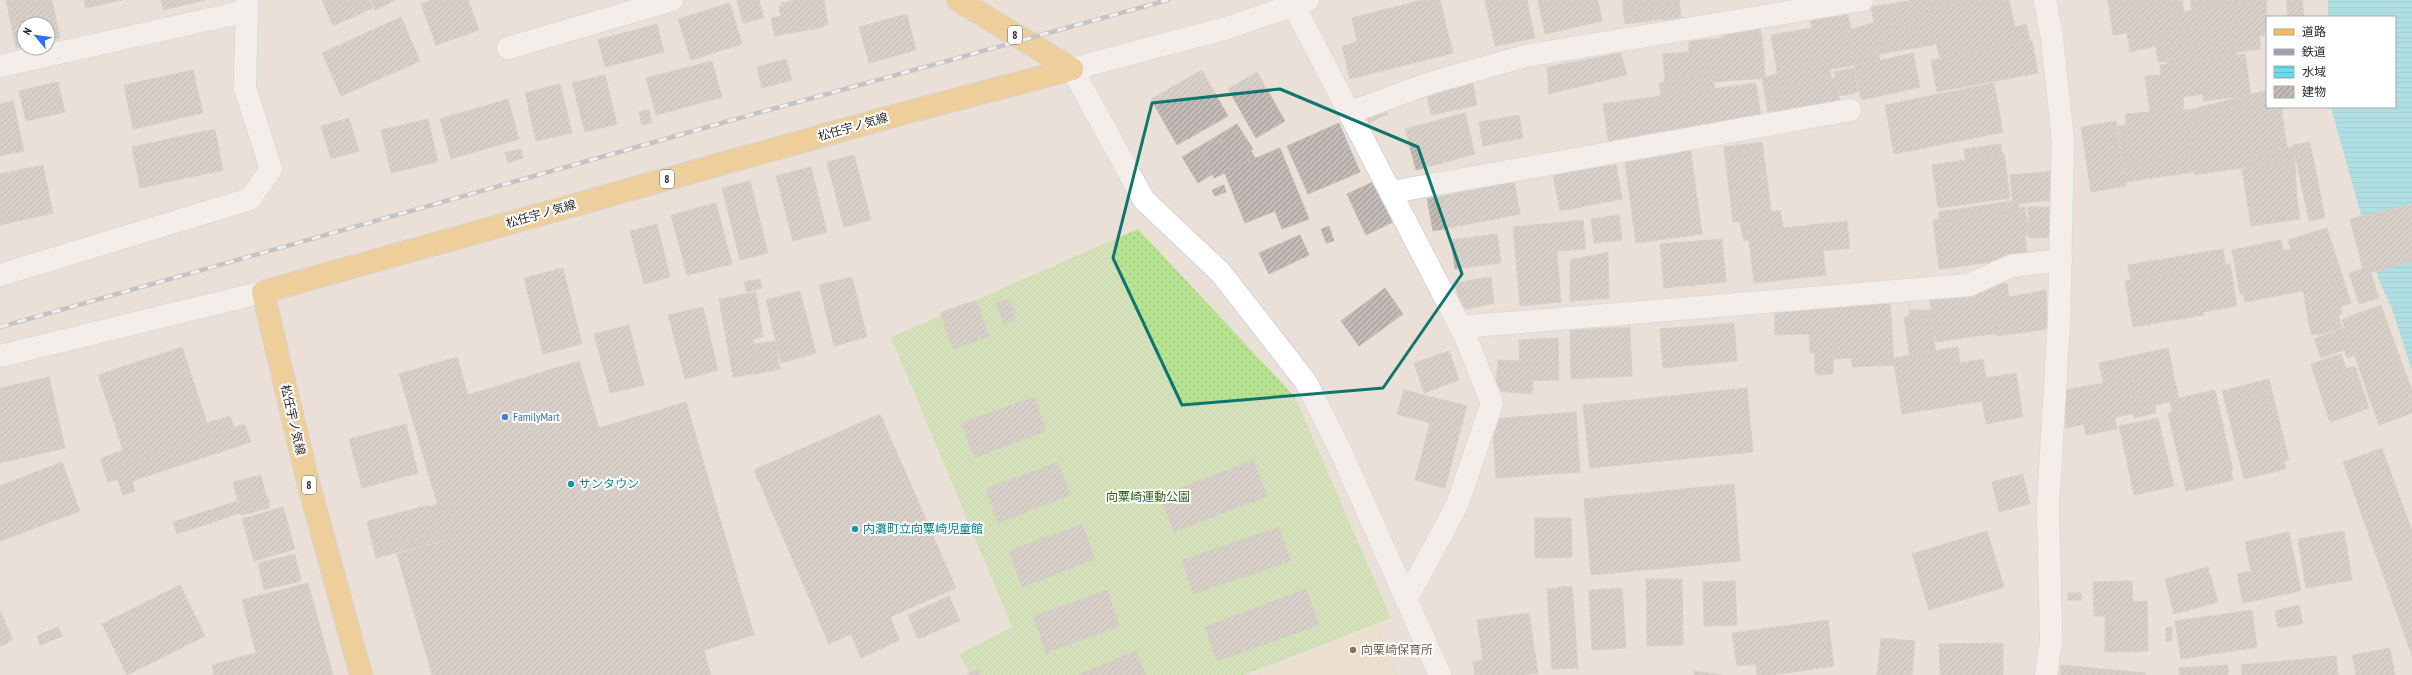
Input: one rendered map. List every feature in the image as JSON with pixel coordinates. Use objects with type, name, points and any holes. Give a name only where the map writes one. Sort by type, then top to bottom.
[{"type":"main road","name":"8","points":[[958,0],[1072,69]]},
{"type":"main road","name":"松任宇ノ気線","points":[[361,675],[308,482],[263,292],[886,118],[1072,69]]},
{"type":"street","points":[[508,48],[672,0]]},
{"type":"street","points":[[1351,112],[1430,83],[1525,56],[1862,0]]},
{"type":"street","points":[[2045,0],[2052,38],[2063,140],[2060,260],[2048,505],[2051,640],[2046,675]]},
{"type":"street","points":[[1406,600],[1457,505],[1492,403],[1460,327],[1351,112],[1298,2],[1227,28],[1072,69],[1144,200],[1221,273],[1306,382],[1342,454],[1406,600],[1440,675]]},
{"type":"street","points":[[0,66],[247,5],[245,88],[271,169],[250,199],[0,275]]},
{"type":"street","points":[[1392,192],[1850,110]]},
{"type":"street","points":[[1460,327],[1969,285],[2011,266],[2060,260]]},
{"type":"street","points":[[0,356],[263,292]]},
{"type":"highlighted area","points":[[1280,89],[1418,147],[1462,274],[1383,388],[1182,405],[1113,258],[1152,103]]},
{"type":"shaded area","name":"向栗崎保育所","points":[[1378,625],[1398,675],[1256,675]]},
{"type":"green space","name":"向粟崎運動公園","points":[[1138,229],[1295,397],[1391,618],[1244,675],[970,675],[960,654],[1012,627],[891,337]]},
{"type":"water","points":[[2328,0],[2412,0],[2412,370],[2392,309],[2379,280],[2331,108],[2396,108],[2396,16],[2328,16]]},
{"type":"building","points":[[6,0],[52,0],[55,16],[16,16],[16,48]]},
{"type":"building","points":[[84,0],[122,0],[86,8]]},
{"type":"building","points":[[161,0],[206,0],[163,10]]},
{"type":"building","points":[[322,0],[369,0],[373,8],[333,26]]},
{"type":"building","points":[[371,0],[396,0],[375,10]]},
{"type":"building","points":[[432,0],[468,0],[479,30],[436,45],[421,4]]},
{"type":"building","points":[[737,0],[759,0],[764,18],[743,23]]},
{"type":"building","points":[[798,0],[819,0],[824,27],[775,36],[771,18],[783,16],[781,3]]},
{"type":"building","points":[[815,0],[824,0],[828,24],[784,33],[779,7]]},
{"type":"building","points":[[1423,0],[1440,0],[1453,53],[1350,79],[1342,46],[1357,42],[1352,18]]},
{"type":"building","points":[[1485,0],[1527,0],[1535,38],[1495,46]]},
{"type":"building","points":[[1538,0],[1598,0],[1602,21],[1545,34]]},
{"type":"building","points":[[1622,0],[1679,0],[1681,17],[1625,24]]},
{"type":"building","points":[[1623,0],[1676,0],[1676,1],[1626,16]]},
{"type":"building","points":[[1914,0],[1998,0],[2004,33],[1879,54],[1871,7]]},
{"type":"building","points":[[1968,0],[2009,0],[2015,27],[2026,24],[2035,60],[1946,82],[1928,10]]},
{"type":"building","points":[[2108,0],[2125,0],[2124,6],[2108,4]]},
{"type":"building","points":[[2108,0],[2182,0],[2186,25],[2113,35]]},
{"type":"building","points":[[2138,0],[2156,0],[2156,4],[2138,6]]},
{"type":"building","points":[[2190,0],[2264,0],[2267,16],[2194,26]]},
{"type":"building","points":[[2267,0],[2264,36],[2231,28],[2130,52],[2125,20]]},
{"type":"building","points":[[2286,0],[2302,0],[2304,16],[2288,16]]},
{"type":"building","points":[[1918,1],[1920,24],[1905,27],[1906,44],[1887,46],[1884,32],[1899,26],[1894,6]]},
{"type":"building","points":[[730,3],[742,44],[691,60],[678,19]]},
{"type":"building","points":[[907,14],[916,50],[869,63],[859,27]]},
{"type":"building","points":[[1848,14],[1852,34],[1874,30],[1880,61],[1778,78],[1771,35],[1812,28],[1810,20]]},
{"type":"building","points":[[401,17],[420,61],[341,96],[322,53]]},
{"type":"building","points":[[1685,17],[1686,25],[1665,27],[1664,19]]},
{"type":"building","points":[[56,19],[60,38],[56,39]]},
{"type":"building","points":[[2257,21],[2261,49],[2158,62],[2154,34]]},
{"type":"building","points":[[1876,22],[1881,49],[1852,58],[1846,31]]},
{"type":"building","points":[[657,24],[664,52],[605,67],[598,40]]},
{"type":"building","points":[[1760,28],[1765,65],[1724,69],[1723,35]]},
{"type":"building","points":[[1762,35],[1765,78],[1665,86],[1663,54],[1689,52],[1689,41]]},
{"type":"building","points":[[2236,40],[2236,81],[2169,88],[2167,49]]},
{"type":"building","points":[[2032,41],[2038,73],[1937,92],[1931,60]]},
{"type":"building","points":[[1621,53],[1627,75],[1549,94],[1547,67]]},
{"type":"building","points":[[1913,53],[1920,87],[1861,100],[1854,66]]},
{"type":"building","points":[[2245,54],[2251,95],[2204,101],[2203,94],[2183,97],[2184,109],[2150,114],[2145,76],[2161,75],[2160,65]]},
{"type":"building","points":[[786,59],[792,80],[762,88],[757,67]]},
{"type":"building","points":[[1827,60],[1838,103],[1769,119],[1762,78]]},
{"type":"building","points":[[712,61],[722,97],[656,115],[646,78]]},
{"type":"building","points":[[1854,68],[1858,92],[1840,96],[1834,72]]},
{"type":"building","points":[[193,70],[203,113],[133,129],[124,85]]},
{"type":"building","points":[[1202,70],[1228,116],[1177,145],[1151,99]]},
{"type":"building","points":[[1712,71],[1717,103],[1664,115],[1659,83]]},
{"type":"building","points":[[1257,72],[1285,121],[1256,138],[1228,89]]},
{"type":"building","points":[[605,75],[617,124],[585,132],[572,83]]},
{"type":"building","points":[[1835,78],[1842,112],[1775,126],[1769,91]]},
{"type":"building","points":[[1472,80],[1477,105],[1431,115],[1426,90]]},
{"type":"building","points":[[58,82],[65,112],[26,121],[19,91]]},
{"type":"building","points":[[1756,83],[1762,125],[1609,147],[1603,104]]},
{"type":"building","points":[[1994,83],[2003,132],[1894,154],[1885,105]]},
{"type":"building","points":[[560,84],[572,133],[536,141],[525,93]]},
{"type":"building","points":[[2266,90],[2266,108],[2282,108],[2283,140],[2202,156],[2194,109]]},
{"type":"building","points":[[508,99],[519,139],[451,159],[440,119]]},
{"type":"building","points":[[13,101],[24,151],[0,156],[0,104]]},
{"type":"building","points":[[1383,103],[1388,114],[1369,123],[1365,112]]},
{"type":"building","points":[[2266,103],[2266,108],[2281,108],[2289,161],[2194,175],[2194,172],[2126,182],[2118,126]]},
{"type":"building","points":[[649,109],[652,123],[642,125],[639,112]]},
{"type":"building","points":[[2194,109],[2189,154],[2129,165],[2125,114]]},
{"type":"building","points":[[1465,113],[1475,154],[1416,170],[1405,129]]},
{"type":"building","points":[[1519,115],[1523,138],[1483,146],[1479,122]]},
{"type":"building","points":[[349,118],[359,151],[331,159],[321,126]]},
{"type":"building","points":[[428,119],[438,162],[391,173],[381,130]]},
{"type":"building","points":[[2116,121],[2126,186],[2091,192],[2081,127]]},
{"type":"building","points":[[1339,123],[1360,172],[1308,194],[1287,146]]},
{"type":"building","points":[[1237,124],[1253,149],[1198,183],[1182,157]]},
{"type":"building","points":[[215,129],[223,170],[140,188],[132,147]]},
{"type":"building","points":[[1239,130],[1259,165],[1248,170],[1246,164],[1214,178],[1202,153]]},
{"type":"building","points":[[1762,142],[1772,216],[1733,222],[1724,147]]},
{"type":"building","points":[[2310,142],[2325,218],[2309,221],[2293,145]]},
{"type":"building","points":[[2001,144],[2006,185],[1969,190],[1964,149]]},
{"type":"building","points":[[1690,146],[1702,234],[1636,243],[1624,155]]},
{"type":"building","points":[[2294,146],[2297,200],[2254,217],[2251,157]]},
{"type":"building","points":[[1280,148],[1309,219],[1282,229],[1275,211],[1245,223],[1224,171]]},
{"type":"building","points":[[521,149],[523,158],[508,163],[505,153]]},
{"type":"building","points":[[1757,149],[1770,204],[1765,205],[1767,213],[1780,210],[1784,232],[1744,241],[1725,156]]},
{"type":"building","points":[[2004,154],[2010,198],[1938,208],[1932,165]]},
{"type":"building","points":[[854,155],[871,220],[844,227],[827,162]]},
{"type":"building","points":[[2291,161],[2300,219],[2251,226],[2242,169]]},
{"type":"building","points":[[1616,163],[1622,199],[1560,211],[1553,175]]},
{"type":"building","points":[[43,165],[53,213],[0,225],[0,174]]},
{"type":"building","points":[[811,167],[827,232],[793,241],[776,176]]},
{"type":"building","points":[[2053,171],[2055,200],[2013,204],[2010,175]]},
{"type":"building","points":[[750,181],[768,253],[740,260],[722,188]]},
{"type":"building","points":[[1375,181],[1395,221],[1366,235],[1347,194]]},
{"type":"building","points":[[1514,181],[1520,214],[1433,231],[1427,199]]},
{"type":"building","points":[[1224,185],[1226,192],[1215,196],[1212,190]]},
{"type":"building","points":[[2018,200],[2024,247],[1945,260],[1938,212]]},
{"type":"building","points":[[716,203],[732,264],[687,275],[671,215]]},
{"type":"building","points":[[2412,204],[2412,262],[2364,274],[2350,219]]},
{"type":"building","points":[[2025,207],[2029,235],[2025,235],[2028,261],[1998,261],[1939,269],[1933,220]]},
{"type":"building","points":[[2028,207],[2054,207],[2054,237],[2029,238]]},
{"type":"building","points":[[1619,215],[1622,240],[1594,243],[1591,219]]},
{"type":"building","points":[[1583,220],[1586,249],[1557,251],[1561,302],[1520,306],[1513,227]]},
{"type":"building","points":[[1847,221],[1850,248],[1823,251],[1826,275],[1754,283],[1748,232]]},
{"type":"building","points":[[657,224],[670,277],[644,284],[630,231]]},
{"type":"building","points":[[1329,226],[1334,241],[1326,243],[1321,229]]},
{"type":"building","points":[[2327,228],[2351,303],[2336,308],[2342,328],[2318,335],[2288,240]]},
{"type":"building","points":[[1497,234],[1501,263],[1455,269],[1451,240]]},
{"type":"building","points":[[1300,235],[1309,255],[1269,274],[1259,253]]},
{"type":"building","points":[[1722,239],[1726,282],[1664,288],[1660,244]]},
{"type":"building","points":[[2281,240],[2290,284],[2240,294],[2232,250]]},
{"type":"building","points":[[2326,243],[2340,277],[2335,277],[2342,314],[2335,316],[2337,330],[2311,335],[2303,291],[2245,302],[2237,259]]},
{"type":"building","points":[[2223,249],[2232,303],[2137,319],[2128,265]]},
{"type":"building","points":[[1608,252],[1609,298],[1570,301],[1570,260]]},
{"type":"building","points":[[2230,264],[2237,306],[2203,312],[2204,315],[2133,327],[2125,281]]},
{"type":"building","points":[[2369,267],[2379,298],[2359,304],[2349,273]]},
{"type":"building","points":[[563,268],[582,344],[543,354],[524,278]]},
{"type":"building","points":[[852,277],[867,337],[834,346],[819,285]]},
{"type":"building","points":[[1491,277],[1494,303],[1461,310],[1455,283]]},
{"type":"building","points":[[760,279],[762,288],[747,292],[744,282]]},
{"type":"building","points":[[2007,283],[2013,331],[1936,342],[1929,294]]},
{"type":"building","points":[[1385,288],[1403,314],[1359,346],[1341,321]]},
{"type":"building","points":[[2046,290],[2048,329],[1996,336],[1999,299]]},
{"type":"building","points":[[800,291],[816,353],[781,363],[766,300]]},
{"type":"building","points":[[756,292],[763,337],[753,339],[760,373],[733,377],[719,299]]},
{"type":"building","points":[[1890,298],[1894,365],[1852,367],[1852,358],[1832,359],[1833,374],[1817,375],[1816,352],[1810,353],[1809,334],[1775,335],[1774,305]]},
{"type":"building","points":[[1010,299],[1016,320],[1004,324],[996,303]]},
{"type":"building","points":[[976,300],[989,336],[953,349],[940,313]]},
{"type":"building","points":[[2381,305],[2412,391],[2412,411],[2381,422],[2343,319]]},
{"type":"building","points":[[703,307],[718,370],[685,379],[668,315]]},
{"type":"building","points":[[2379,307],[2412,402],[2412,413],[2379,425],[2342,320]]},
{"type":"building","points":[[1909,310],[1931,310],[1939,334],[1908,343]]},
{"type":"building","points":[[1930,313],[1936,354],[1910,358],[1904,317]]},
{"type":"building","points":[[1734,323],[1737,361],[1663,368],[1660,329]]},
{"type":"building","points":[[629,325],[644,385],[610,393],[594,334]]},
{"type":"building","points":[[1630,327],[1632,376],[1571,379],[1570,330]]},
{"type":"building","points":[[2344,328],[2354,356],[2347,358],[2344,350],[2321,358],[2314,339]]},
{"type":"building","points":[[1558,338],[1559,380],[1520,381],[1519,340]]},
{"type":"building","points":[[775,341],[780,369],[760,373],[755,344]]},
{"type":"building","points":[[182,347],[207,423],[230,416],[238,438],[108,482],[100,459],[123,450],[98,375]]},
{"type":"building","points":[[1958,347],[1960,363],[1983,359],[1986,378],[2016,373],[2023,417],[1986,424],[1982,401],[1902,414],[1893,358]]},
{"type":"building","points":[[2168,348],[2179,400],[2155,405],[2156,413],[2134,418],[2131,408],[2113,411],[2117,429],[2086,435],[2077,392],[2104,386],[2099,363]]},
{"type":"building","points":[[1833,349],[1833,373],[1815,373],[1814,352]]},
{"type":"building","points":[[1449,351],[1459,380],[1424,393],[1414,363]]},
{"type":"building","points":[[2341,354],[2346,369],[2355,366],[2369,408],[2331,422],[2311,364]]},
{"type":"building","points":[[2339,355],[2346,376],[2352,374],[2363,409],[2329,420],[2311,364]]},
{"type":"building","name":"サンタウン","points":[[457,357],[468,395],[579,361],[599,428],[686,402],[754,635],[704,650],[711,675],[432,675],[397,554],[448,540],[399,374]]},
{"type":"building","points":[[1498,360],[1534,362],[1532,394],[1495,391]]},
{"type":"building","points":[[49,377],[65,448],[0,463],[0,388]]},
{"type":"building","points":[[2133,378],[2140,412],[2066,428],[2059,391]]},
{"type":"building","points":[[2269,379],[2289,460],[2244,472],[2222,391]]},
{"type":"building","points":[[1747,388],[1753,452],[1590,468],[1583,405]]},
{"type":"building","points":[[1404,390],[1467,406],[1445,488],[1415,480],[1430,423],[1397,414]]},
{"type":"building","points":[[2215,390],[2233,470],[2187,480],[2170,400]]},
{"type":"building","points":[[2268,390],[2286,469],[2244,479],[2225,401]]},
{"type":"building","points":[[1034,397],[1046,431],[974,458],[962,423]]},
{"type":"building","points":[[2215,402],[2233,480],[2186,491],[2168,413]]},
{"type":"building","points":[[1576,412],[1580,472],[1496,478],[1492,419]]},
{"type":"building","name":"内灘町立向粟崎児童館","points":[[880,414],[956,588],[890,617],[900,640],[861,658],[851,634],[829,644],[754,470]]},
{"type":"building","points":[[2158,418],[2174,486],[2134,495],[2119,426]]},
{"type":"building","points":[[244,424],[251,442],[132,481],[135,491],[123,495],[113,468]]},
{"type":"building","points":[[406,424],[418,473],[362,488],[349,439]]},
{"type":"building","points":[[2382,448],[2412,531],[2412,656],[2343,462]]},
{"type":"building","points":[[1253,460],[1267,496],[1174,532],[1160,496]]},
{"type":"building","points":[[62,462],[80,511],[0,541],[0,486]]},
{"type":"building","points":[[1058,462],[1070,495],[998,523],[986,489]]},
{"type":"building","points":[[2023,474],[2030,504],[1999,512],[1992,482]]},
{"type":"building","points":[[261,475],[269,508],[241,515],[233,482]]},
{"type":"building","points":[[1734,484],[1740,561],[1591,575],[1584,499]]},
{"type":"building","points":[[265,492],[270,503],[177,534],[173,522]]},
{"type":"building","points":[[447,502],[456,537],[376,558],[367,523]]},
{"type":"building","points":[[429,505],[436,533],[375,549],[368,521]]},
{"type":"building","points":[[283,507],[295,549],[254,561],[242,519]]},
{"type":"building","points":[[1535,518],[1571,518],[1572,557],[1535,558]]},
{"type":"building","points":[[1082,524],[1095,559],[1022,587],[1009,551]]},
{"type":"building","points":[[1279,527],[1291,561],[1193,594],[1182,560]]},
{"type":"building","points":[[1987,531],[2004,587],[1929,610],[1912,554]]},
{"type":"building","points":[[2344,531],[2352,580],[2306,588],[2298,539]]},
{"type":"building","points":[[2289,532],[2301,591],[2243,603],[2237,574],[2251,571],[2245,542]]},
{"type":"building","points":[[295,554],[301,581],[264,590],[258,563]]},
{"type":"building","points":[[2208,567],[2218,602],[2174,614],[2165,579]]},
{"type":"building","points":[[1646,579],[1682,579],[1683,645],[1647,646]]},
{"type":"building","points":[[1735,581],[1737,625],[1704,626],[1703,582]]},
{"type":"building","points":[[2132,581],[2133,602],[2147,601],[2148,651],[2105,652],[2105,616],[2094,616],[2093,582]]},
{"type":"building","points":[[308,583],[333,675],[214,675],[212,665],[256,653],[242,600]]},
{"type":"building","points":[[180,585],[205,636],[127,675],[102,624]]},
{"type":"building","points":[[1572,586],[1578,668],[1552,669],[1547,589]]},
{"type":"building","points":[[1622,588],[1626,648],[1592,650],[1589,590]]},
{"type":"building","points":[[1306,589],[1319,625],[1217,661],[1205,627]]},
{"type":"building","points":[[1107,590],[1120,626],[1046,653],[1033,616]]},
{"type":"building","points":[[2068,593],[2081,593],[2082,600],[2068,600]]},
{"type":"building","points":[[949,596],[960,621],[918,639],[908,615]]},
{"type":"building","points":[[2299,605],[2303,624],[2278,628],[2275,611]]},
{"type":"building","points":[[2252,610],[2257,647],[2181,659],[2175,621]]},
{"type":"building","points":[[0,611],[13,640],[0,646]]},
{"type":"building","points":[[1529,613],[1538,673],[1521,675],[1475,675],[1473,662],[1483,660],[1477,620]]},
{"type":"building","points":[[1828,620],[1834,666],[1773,675],[1757,675],[1756,664],[1737,666],[1732,633]]},
{"type":"building","points":[[58,627],[62,636],[40,645],[37,636]]},
{"type":"building","points":[[2172,627],[2172,641],[2166,642],[2166,628]]},
{"type":"building","points":[[1881,638],[1915,641],[1912,675],[1877,675]]},
{"type":"building","points":[[2003,643],[2003,675],[1940,675],[1939,644]]},
{"type":"building","points":[[2390,648],[2395,675],[2356,675],[2352,655]]},
{"type":"building","points":[[1136,651],[1146,675],[1077,675]]},
{"type":"building","points":[[2336,656],[2338,675],[2242,675],[2241,665]]},
{"type":"building","points":[[2061,665],[2146,673],[2146,675],[2060,675]]},
{"type":"building","points":[[2228,665],[2228,675],[2180,675],[2179,668]]},
{"type":"building","points":[[979,669],[981,675],[967,674]]},
{"type":"building","points":[[1694,671],[1722,675],[1694,675]]},
{"type":"railway","points":[[0,327],[736,119],[1168,0]]},
{"type":"place","name":"FamilyMart","points":[[505,417]]},
{"type":"place","name":"サンタウン","points":[[571,484]]},
{"type":"place","name":"内灘町立向粟崎児童館","points":[[855,529]]},
{"type":"place","name":"向栗崎保育所","points":[[1353,650]]}]
